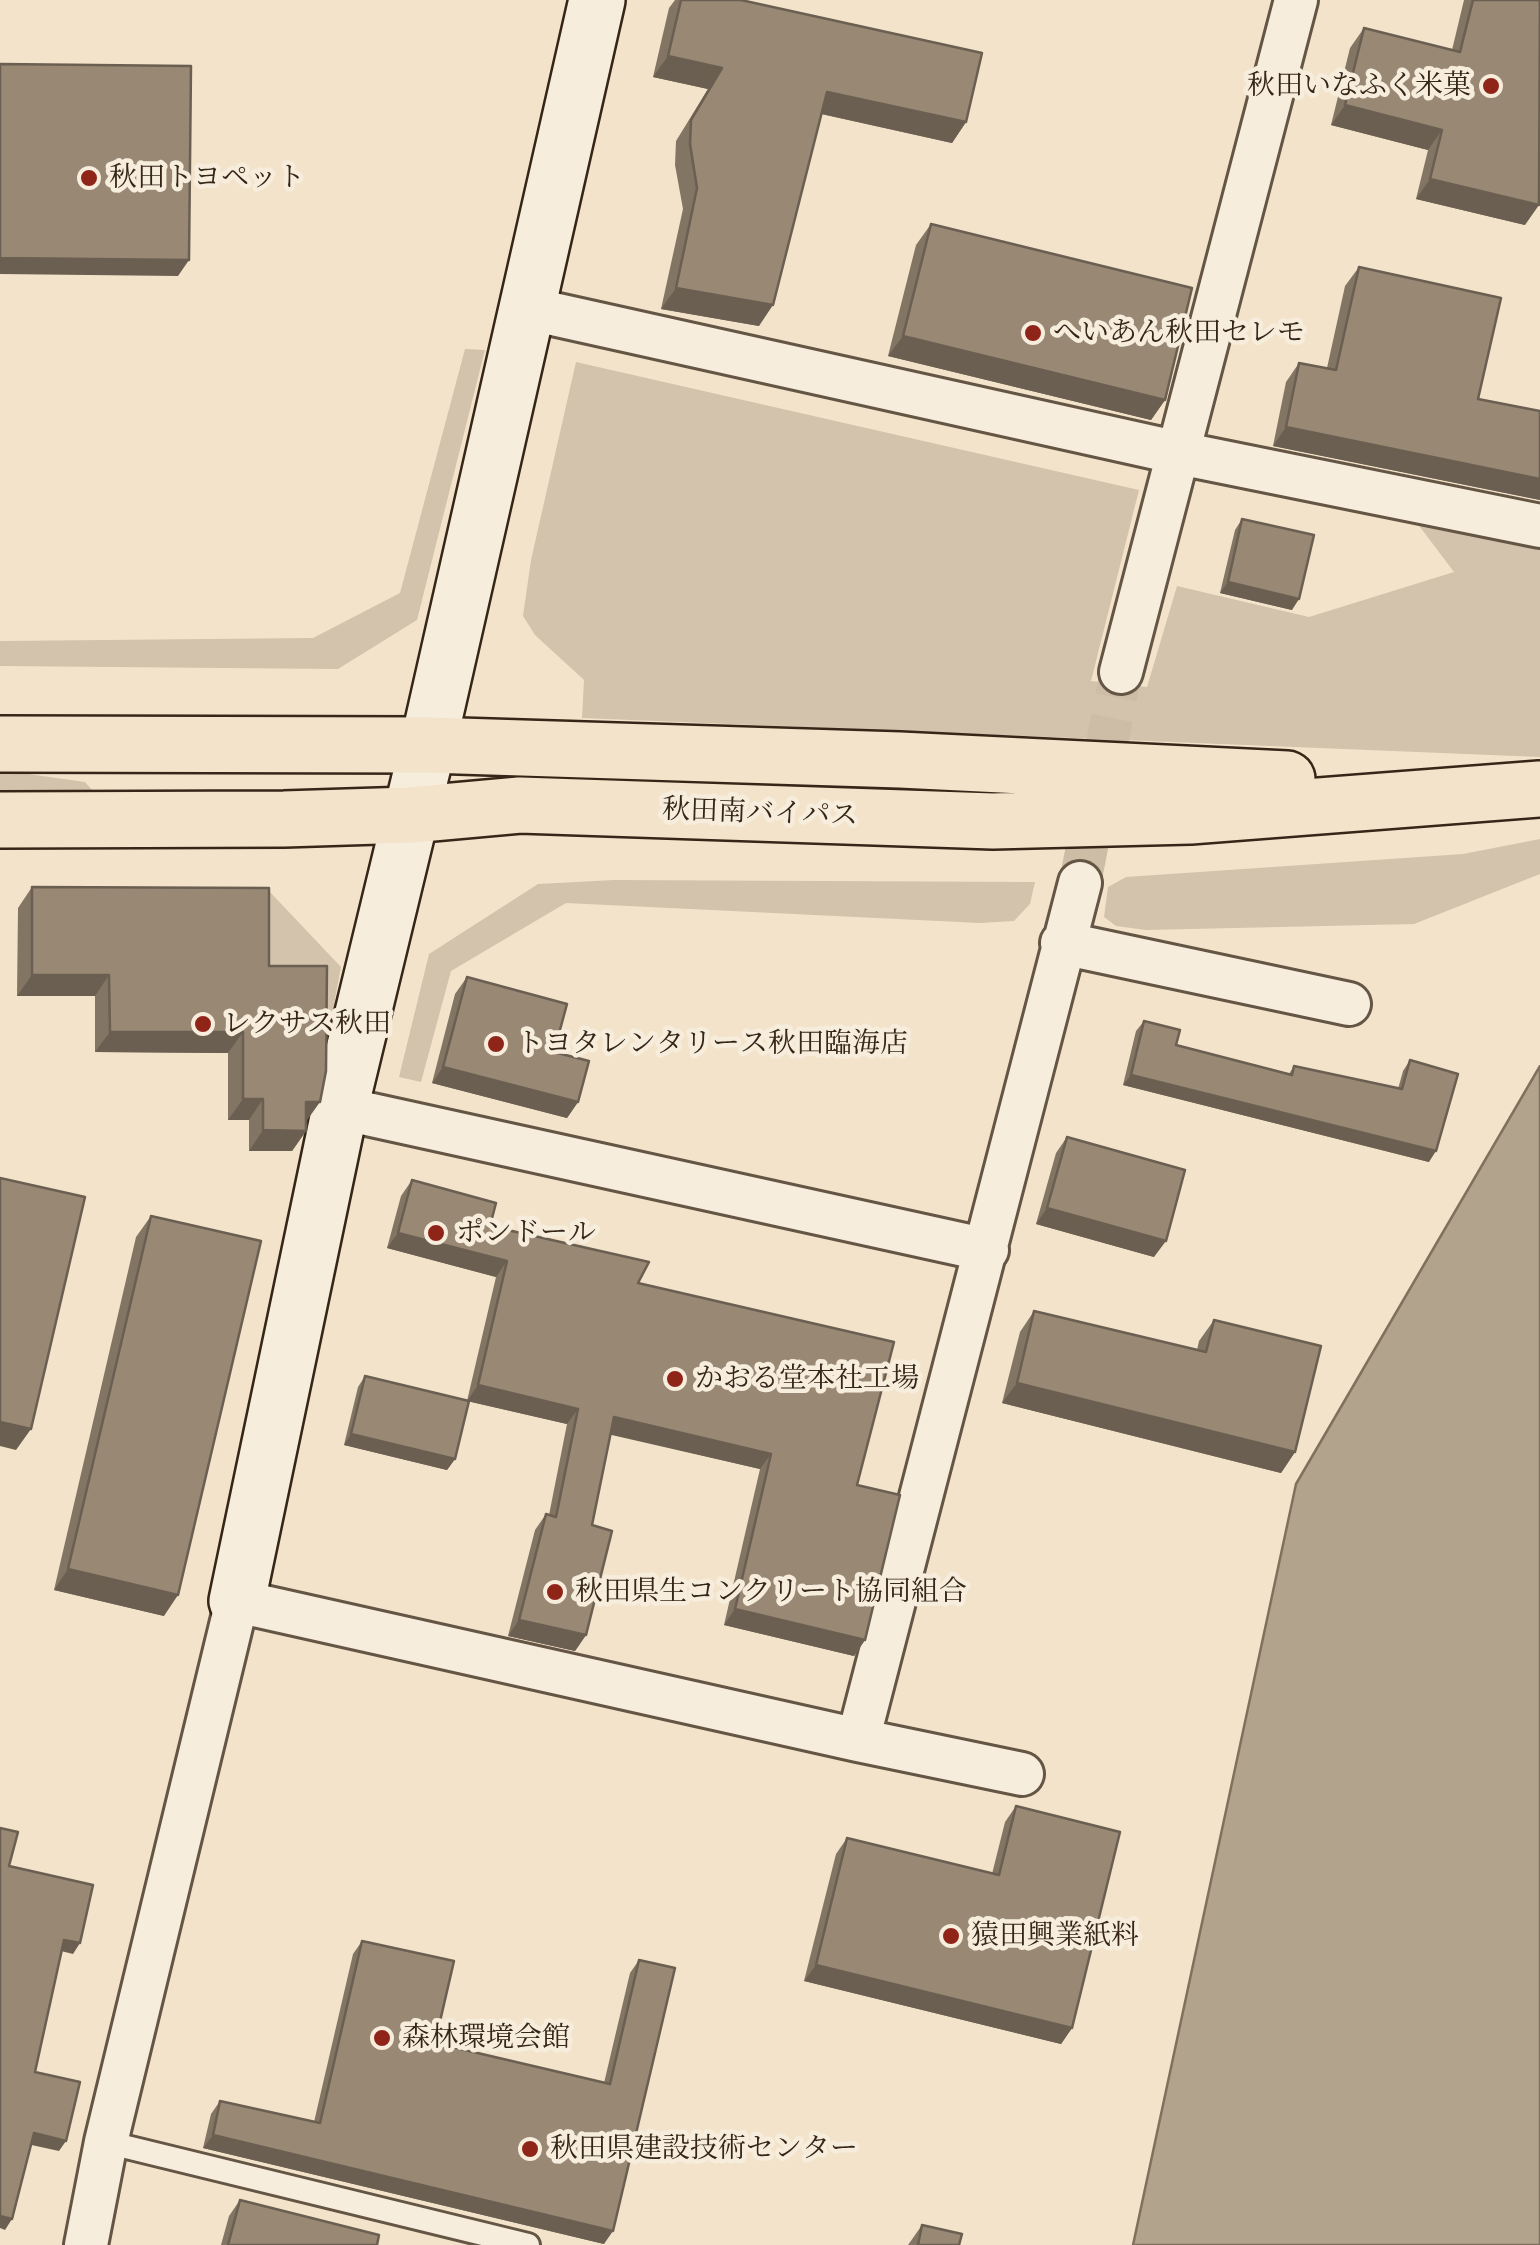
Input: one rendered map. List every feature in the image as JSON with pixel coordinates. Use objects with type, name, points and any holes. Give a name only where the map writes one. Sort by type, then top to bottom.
[{"type":"highway","name":"秋田南バイパス","points":[[0,744],[428,746],[900,760],[1530,790]]},
{"type":"highway","name":"秋田南バイパス","points":[[0,820],[410,815],[520,805],[993,821],[1190,816],[1530,790]]},
{"type":"street","points":[[86,2245],[106,2142],[236,1601],[340,1108],[428,746],[597,0]]},
{"type":"street","points":[[1121,672],[1296,0]]},
{"type":"street","points":[[526,308],[1179,453],[1540,526]]},
{"type":"street","points":[[858,1740],[1080,883]]},
{"type":"street","points":[[1062,943],[1349,1004]]},
{"type":"street","points":[[340,1108],[987,1250]]},
{"type":"street","points":[[236,1601],[1022,1774]]},
{"type":"lane","points":[[106,2142],[528,2245]]},
{"type":"shaded area","points":[[465,349],[485,350],[417,620],[338,669],[0,666],[0,641],[313,638],[400,593]]},
{"type":"shaded area","points":[[576,362],[1139,490],[1091,681],[1147,687],[1177,586],[1309,617],[1454,572],[1417,523],[1540,549],[1540,757],[582,718],[584,680],[535,635],[523,616],[531,560]]},
{"type":"shaded area","points":[[0,770],[85,782],[92,790],[0,793]]},
{"type":"shaded area","points":[[1540,839],[1540,874],[1414,924],[1146,930],[1116,926],[1104,917],[1108,887],[1126,877],[1463,854]]},
{"type":"shaded area","points":[[614,880],[1035,882],[1030,904],[1014,921],[980,923],[566,903],[451,971],[421,1082],[399,1077],[429,954],[538,884]]},
{"type":"shaded area","points":[[268,890],[341,967],[312,1123],[312,987],[255,986]]},
{"type":"shaded area","points":[[1540,1066],[1540,2245],[1133,2245],[1296,1484]]},
{"type":"building","points":[[681,0],[741,0],[982,53],[966,122],[827,92],[773,305],[676,288],[697,188],[690,144],[691,120],[722,68],[668,56]]},
{"type":"building","points":[[1473,0],[1540,0],[1539,205],[1430,179],[1442,130],[1345,105],[1364,28],[1460,52]]},
{"type":"building","name":"秋田トヨペット","points":[[0,64],[191,66],[189,260],[0,258]]},
{"type":"building","name":"へいあん秋田セレモ","points":[[931,224],[1192,288],[1165,400],[903,336]]},
{"type":"building","points":[[1359,267],[1501,298],[1478,399],[1540,411],[1540,479],[1286,427],[1299,363],[1336,370]]},
{"type":"building","points":[[1242,519],[1314,535],[1299,599],[1228,582]]},
{"type":"building","name":"レクサス秋田","points":[[32,887],[269,888],[269,966],[327,966],[326,1071],[320,1102],[306,1102],[306,1131],[263,1130],[263,1099],[243,1099],[243,1032],[110,1032],[109,975],[32,975]]},
{"type":"building","name":"トヨタレンタリース秋田臨海店","points":[[467,977],[567,1004],[554,1052],[589,1061],[578,1102],[443,1067]]},
{"type":"building","points":[[1144,1021],[1180,1030],[1176,1045],[1292,1075],[1294,1066],[1402,1089],[1410,1060],[1458,1074],[1436,1151],[1131,1075]]},
{"type":"building","points":[[1067,1137],[1185,1170],[1166,1241],[1047,1208]]},
{"type":"building","points":[[0,1178],[85,1197],[31,1429],[0,1422]]},
{"type":"building","points":[[412,1180],[496,1203],[490,1226],[649,1262],[638,1283],[894,1342],[857,1485],[900,1495],[865,1640],[735,1609],[771,1454],[614,1417],[592,1525],[612,1531],[586,1635],[519,1620],[546,1514],[556,1517],[578,1409],[478,1385],[507,1261],[398,1233]]},
{"type":"building","points":[[151,1216],[261,1241],[178,1595],[68,1569]]},
{"type":"building","points":[[1034,1311],[1206,1352],[1214,1320],[1321,1346],[1295,1452],[1017,1383]]},
{"type":"building","points":[[365,1376],[469,1401],[455,1459],[351,1434]]},
{"type":"building","name":"猿田興業紙料","points":[[1016,1806],[1120,1832],[1072,2028],[816,1965],[847,1838],[999,1875]]},
{"type":"building","points":[[0,1828],[18,1832],[9,1866],[93,1885],[80,1943],[64,1940],[35,2072],[80,2082],[66,2141],[34,2133],[12,2219],[0,2216]]},
{"type":"building","points":[[362,1941],[454,1961],[435,2043],[610,2084],[639,1960],[675,1968],[613,2231],[213,2135],[220,2101],[320,2123]]},
{"type":"building","points":[[240,2200],[379,2235],[377,2245],[228,2245]]},
{"type":"building","points":[[922,2225],[962,2234],[959,2245],[918,2245]]},
{"type":"tunnel","points":[[1080,883],[1121,672]]},
{"type":"place","name":"秋田いなふく米菓","points":[[1491,86]]},
{"type":"place","name":"秋田トヨペット","points":[[89,178]]},
{"type":"place","name":"へいあん秋田セレモ","points":[[1033,333]]},
{"type":"place","name":"レクサス秋田","points":[[203,1024]]},
{"type":"place","name":"トヨタレンタリース秋田臨海店","points":[[496,1044]]},
{"type":"place","name":"ポンドール","points":[[436,1233]]},
{"type":"place","name":"かおる堂本社工場","points":[[675,1379]]},
{"type":"place","name":"秋田県生コンクリート協同組合","points":[[555,1592]]},
{"type":"place","name":"猿田興業紙料","points":[[951,1936]]},
{"type":"place","name":"森林環境会館","points":[[382,2038]]},
{"type":"place","name":"秋田県建設技術センター","points":[[530,2149]]}]
